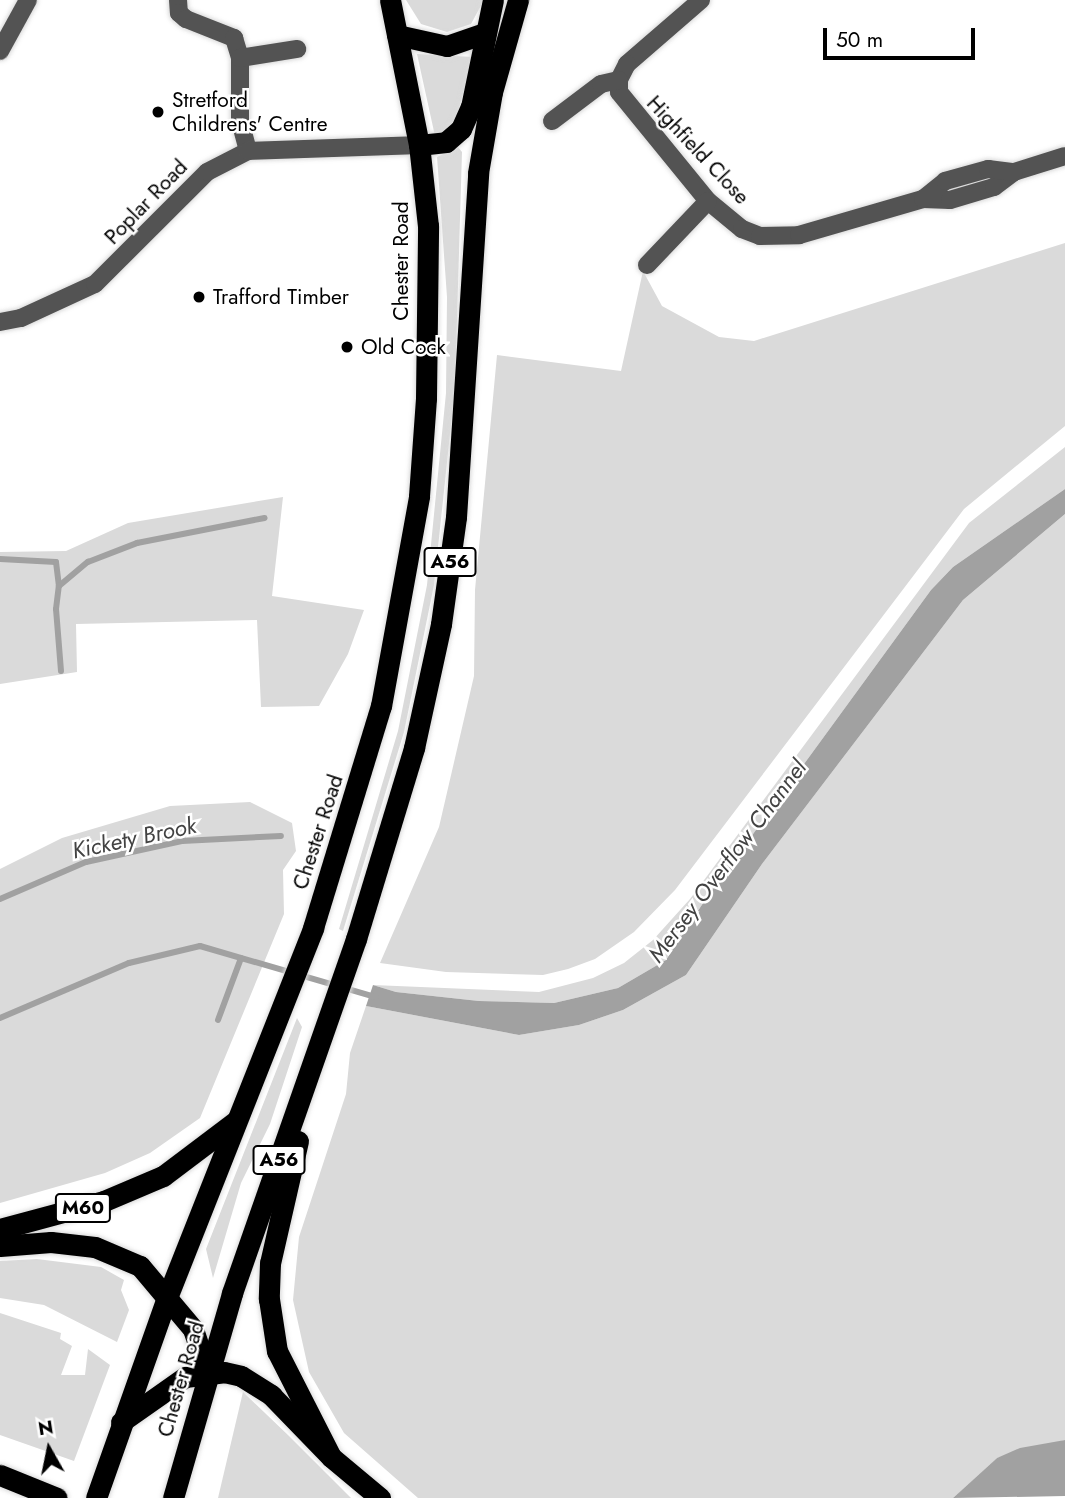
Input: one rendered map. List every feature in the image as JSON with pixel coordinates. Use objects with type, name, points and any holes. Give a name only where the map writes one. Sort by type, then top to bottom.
[{"type":"highway","name":"Chester Road","points":[[96,1498],[168,1295],[313,928],[381,706],[419,496],[426,398],[428,226],[419,145],[390,0]]},
{"type":"highway","name":"Chester Road","points":[[419,145],[446,142],[461,129],[471,107],[492,0]]},
{"type":"highway","name":"Chester Road","points":[[173,1498],[207,1373],[356,939],[414,748],[441,624],[459,489],[478,173],[492,92],[518,0]]},
{"type":"highway","points":[[397,35],[447,46],[484,33]]},
{"type":"highway","name":"Chester Road","points":[[471,107],[478,173]]},
{"type":"highway","points":[[326,1027],[271,1263],[269,1299],[277,1351],[331,1457]]},
{"type":"highway","name":"M60","points":[[0,1229],[104,1201],[163,1176],[239,1119]]},
{"type":"highway","name":"M60","points":[[0,1246],[51,1242],[95,1247],[140,1266],[168,1295]]},
{"type":"highway","points":[[168,1295],[193,1329],[207,1373]]},
{"type":"highway","points":[[121,1422],[166,1387],[207,1373],[248,1380],[271,1395],[331,1457],[380,1498]]},
{"type":"highway","points":[[0,1475],[57,1498]]},
{"type":"street","points":[[0,51],[28,0]]},
{"type":"street","points":[[178,0],[179,13],[187,19],[234,38],[240,58],[240,121],[248,151]]},
{"type":"street","points":[[552,121],[601,84],[619,80],[627,64],[701,0]]},
{"type":"street","points":[[240,58],[297,49]]},
{"type":"street","name":"Highfield Close","points":[[619,80],[629,109],[708,201],[742,229],[779,238],[923,199],[950,200],[994,187],[1014,172],[1065,156]]},
{"type":"street","name":"Poplar Road","points":[[0,322],[21,317],[95,284],[207,172],[248,151],[419,145]]},
{"type":"street","points":[[647,265],[708,201]]},
{"type":"shaded area","points":[[406,0],[484,0],[471,24],[447,32],[421,24]]},
{"type":"shaded area","points":[[417,54],[474,57],[455,121],[450,131],[435,136]]},
{"type":"shaded area","points":[[458,147],[462,152],[455,387],[434,585],[404,732],[343,931],[339,929],[398,731],[427,585],[446,393],[447,297],[437,157]]},
{"type":"shaded area","points":[[1065,243],[1065,426],[964,509],[675,890],[634,932],[595,959],[568,969],[543,975],[446,972],[380,963],[439,827],[474,676],[475,590],[497,355],[621,371],[643,271],[662,306],[719,337],[754,341]]},
{"type":"shaded area","points":[[1065,447],[1065,489],[953,567],[931,590],[707,897],[666,960],[618,988],[554,1003],[479,1001],[396,992],[373,985],[539,992],[593,978],[624,963],[653,940],[690,899],[969,523]]},
{"type":"shaded area","points":[[1065,489],[1065,514],[963,600],[762,864],[686,975],[623,1010],[579,1025],[519,1035],[366,1006],[373,985],[396,992],[479,1001],[554,1003],[618,988],[666,960],[707,897],[931,590],[953,567]]},
{"type":"shaded area","points":[[283,497],[272,596],[364,610],[348,654],[319,706],[261,707],[257,620],[76,624],[77,672],[0,684],[0,552],[66,551],[128,523]]},
{"type":"shaded area","points":[[1065,514],[1065,1440],[997,1458],[953,1498],[418,1498],[344,1433],[309,1372],[293,1300],[299,1237],[346,1094],[350,1053],[366,1006],[519,1035],[579,1025],[623,1010],[686,975],[762,864],[963,600]]},
{"type":"shaded area","points":[[250,802],[292,823],[296,851],[283,870],[284,914],[200,1118],[150,1153],[105,1173],[0,1203],[0,869],[62,838],[170,806]]},
{"type":"shaded area","points":[[297,1018],[302,1027],[270,1124],[241,1183],[213,1278],[206,1249]]},
{"type":"shaded area","points":[[37,1259],[101,1267],[124,1280],[121,1290],[129,1310],[117,1342],[44,1305],[0,1298],[0,1261]]},
{"type":"shaded area","points":[[0,1313],[61,1333],[60,1339],[72,1346],[61,1375],[85,1375],[88,1349],[110,1365],[74,1461],[0,1435]]},
{"type":"shaded area","points":[[243,1392],[289,1436],[351,1498],[218,1498]]},
{"type":"shaded area","points":[[1065,1440],[1065,1496],[953,1498],[997,1458],[1020,1448]]},
{"type":"waterway","points":[[61,671],[56,609],[59,586],[88,562],[137,543],[265,518]]},
{"type":"waterway","points":[[0,559],[56,562],[59,586]]},
{"type":"waterway","name":"Kickety Brook","points":[[0,899],[86,862],[182,841],[281,836]]},
{"type":"waterway","name":"Mersey Overflow Channel","points":[[0,1018],[129,963],[200,946],[376,997]]},
{"type":"waterway","points":[[218,1020],[241,958]]},
{"type":"place","name":"Stretford Childrens' Centre","points":[[158,112]]},
{"type":"place","name":"Trafford Timber","points":[[199,297]]},
{"type":"place","name":"Old Cock","points":[[347,347]]}]
